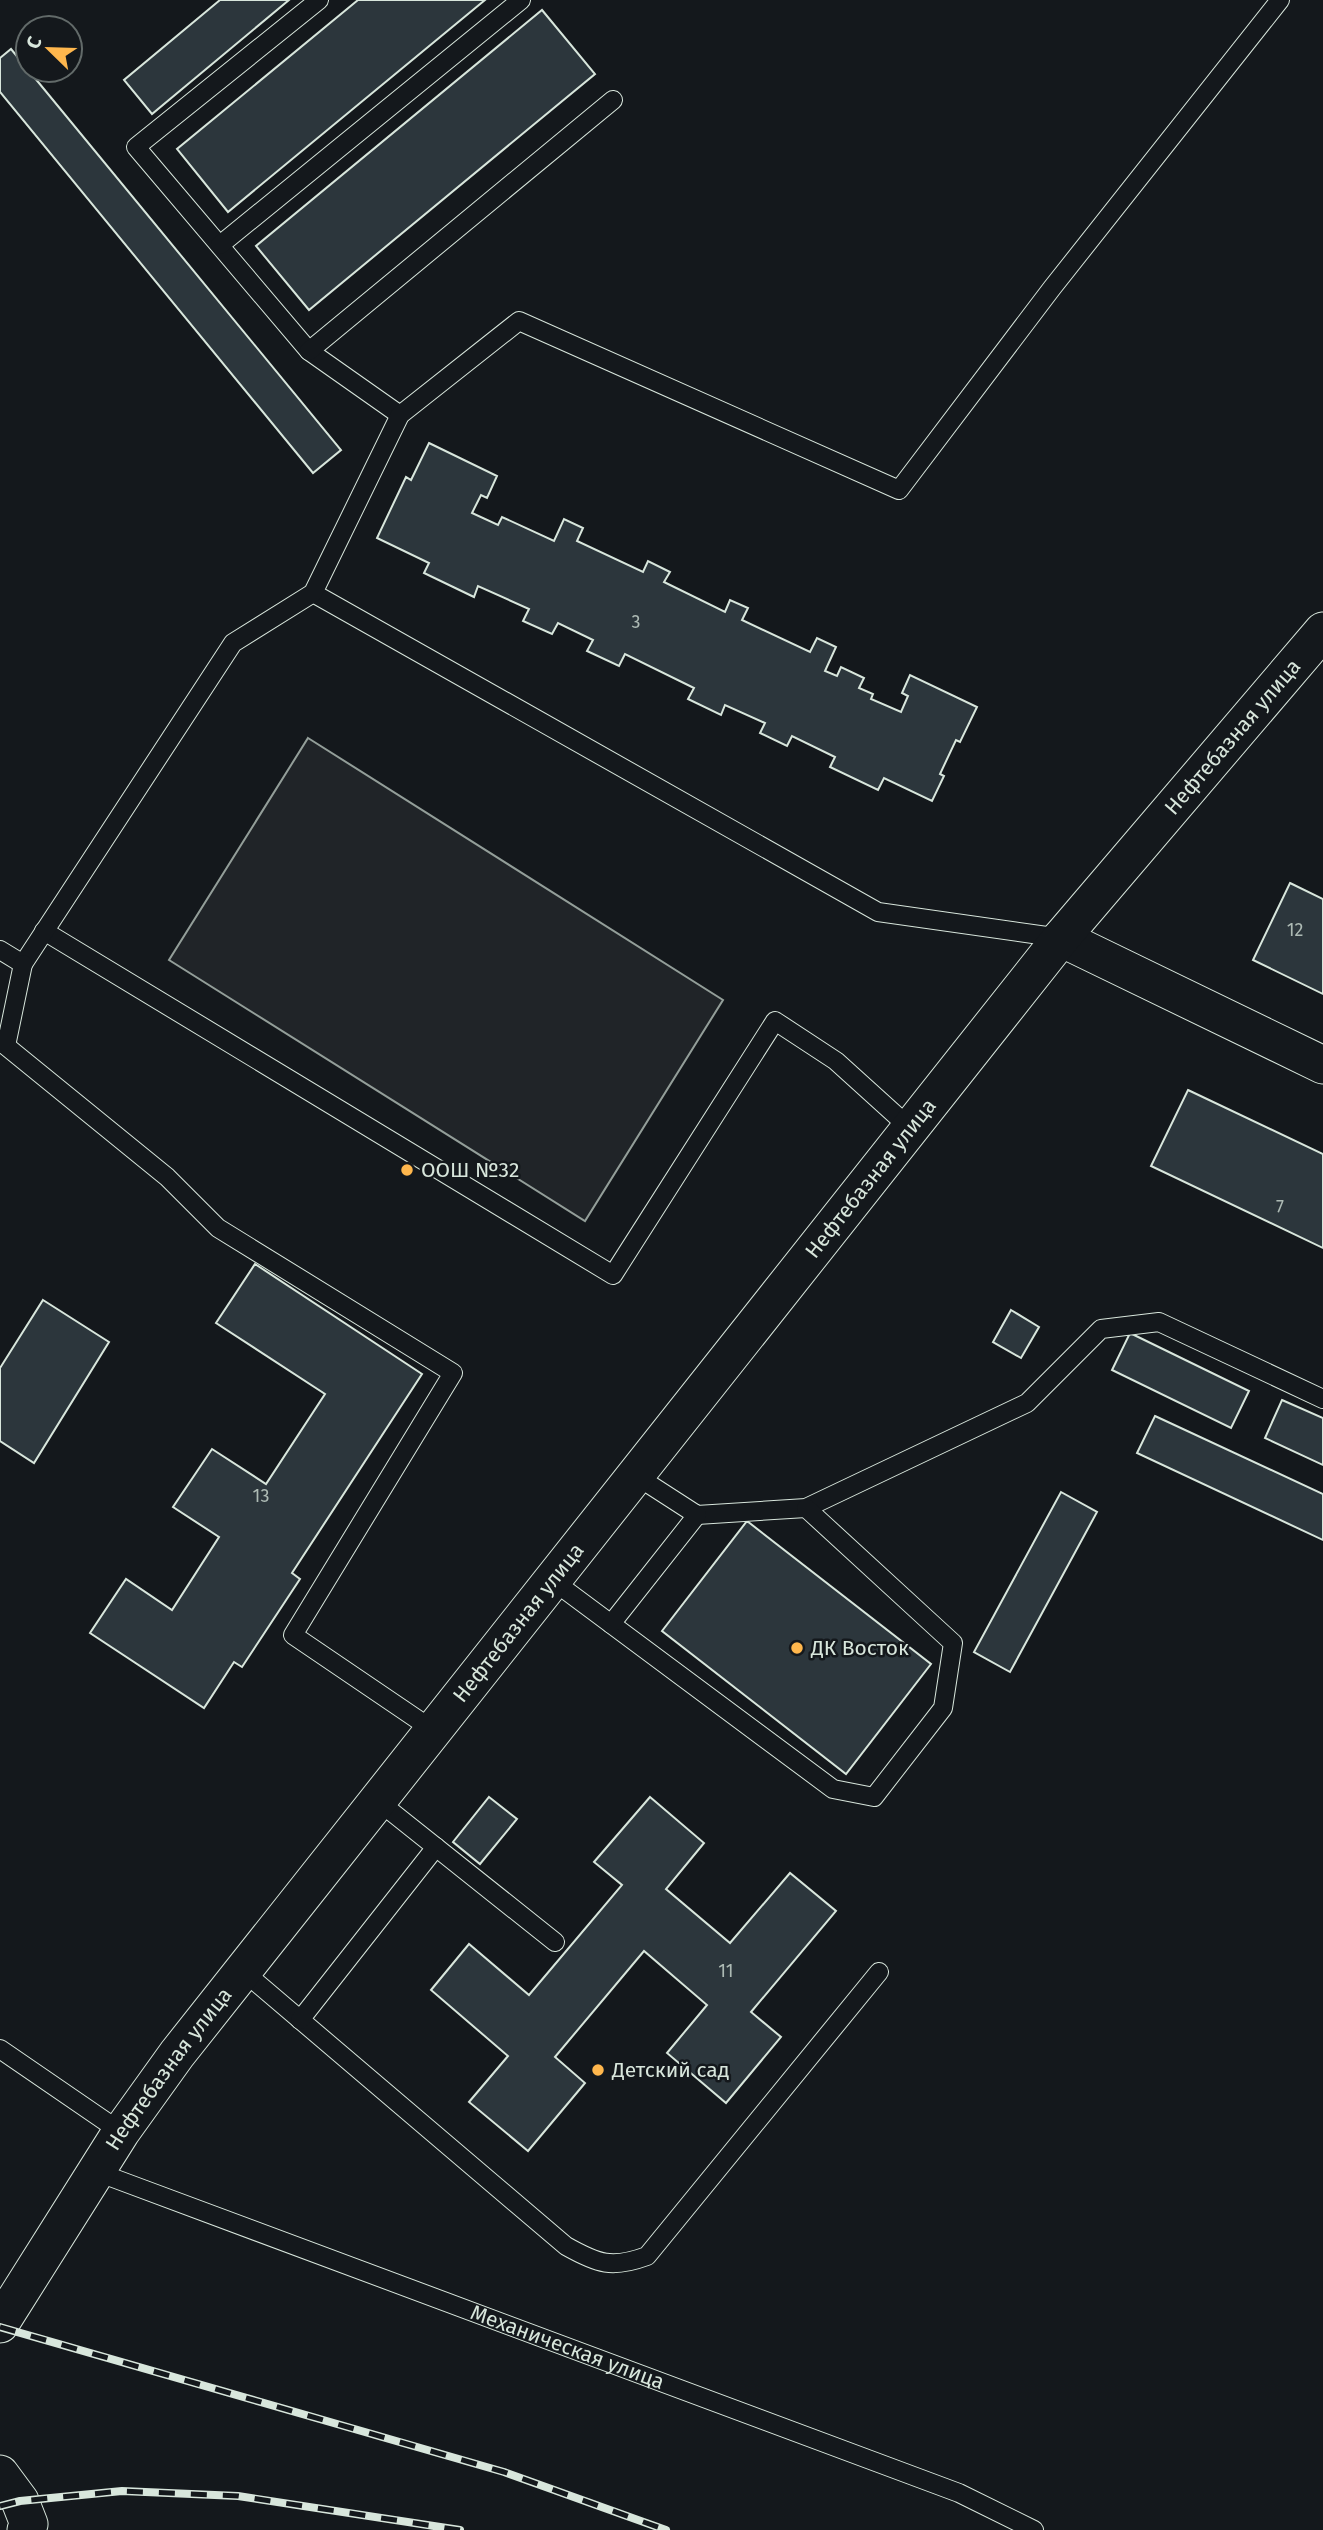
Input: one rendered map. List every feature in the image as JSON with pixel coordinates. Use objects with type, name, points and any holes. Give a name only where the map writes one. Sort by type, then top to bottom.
[{"type":"street","name":"Нефтебазная улица","points":[[0,2324],[121,2132],[177,2054],[1060,938],[1323,631]]},
{"type":"street","points":[[1060,938],[1323,1065]]},
{"type":"street","points":[[0,2473],[20,2501],[30,2528]]},
{"type":"lane","points":[[319,0],[136,147],[309,351],[400,415]]},
{"type":"lane","points":[[220,245],[521,0]]},
{"type":"lane","points":[[433,1730],[293,1635],[453,1373],[218,1228],[167,1177],[6,1045],[23,964],[233,643],[313,593],[400,415],[519,321],[899,490],[1052,288],[1280,0]]},
{"type":"lane","points":[[309,351],[612,100]]},
{"type":"lane","points":[[313,593],[878,912],[1060,938]]},
{"type":"lane","points":[[44,931],[613,1275],[775,1021],[836,1061],[910,1128]]},
{"type":"lane","points":[[0,950],[23,964]]},
{"type":"lane","points":[[635,1475],[697,1515],[806,1508],[1027,1403],[1101,1329],[1159,1322],[1323,1399]]},
{"type":"lane","points":[[552,1580],[833,1789],[874,1797],[943,1708],[953,1643],[806,1508]]},
{"type":"lane","points":[[611,1624],[697,1515]]},
{"type":"lane","points":[[378,1801],[555,1942]]},
{"type":"lane","points":[[300,2020],[436,1847]]},
{"type":"lane","points":[[243,1971],[566,2246],[591,2260],[622,2265],[648,2256],[879,1972]]},
{"type":"lane","points":[[0,2049],[121,2132]]},
{"type":"lane","name":"Механическая улица","points":[[97,2172],[959,2493],[1034,2530]]},
{"type":"shaded area","points":[[308,738],[723,1000],[585,1221],[169,960]]},
{"type":"building","points":[[220,0],[289,0],[152,114],[124,80]]},
{"type":"building","points":[[358,0],[485,0],[228,212],[177,149]]},
{"type":"building","points":[[542,10],[595,74],[309,310],[256,246]]},
{"type":"building","points":[[11,49],[14,53],[14,84],[40,84],[341,450],[313,473],[0,92],[0,58]]},
{"type":"building","points":[[429,443],[497,476],[487,498],[481,495],[472,513],[498,525],[502,517],[554,541],[564,519],[583,528],[577,541],[643,572],[648,561],[670,572],[664,582],[725,612],[730,600],[748,608],[742,620],[810,652],[817,638],[836,647],[825,671],[837,676],[841,667],[864,678],[859,688],[873,694],[871,699],[901,712],[908,696],[902,693],[910,675],[977,707],[960,742],[956,740],[940,774],[944,776],[932,801],[884,778],[878,790],[830,767],[835,757],[792,736],[787,746],[760,733],[765,723],[725,705],[721,715],[688,699],[694,688],[625,654],[619,666],[587,651],[593,640],[558,623],[552,634],[523,621],[529,609],[478,586],[474,597],[424,573],[429,563],[377,538],[406,477],[411,480]]},
{"type":"building","points":[[1290,883],[1323,899],[1323,994],[1253,960]]},
{"type":"building","points":[[1188,1090],[1323,1154],[1323,1248],[1151,1166]]},
{"type":"building","points":[[255,1264],[422,1374],[292,1573],[300,1579],[242,1667],[234,1662],[204,1708],[90,1633],[126,1579],[172,1610],[219,1537],[173,1507],[212,1449],[266,1484],[325,1394],[216,1323]]},
{"type":"building","points":[[43,1300],[109,1342],[34,1463],[0,1441],[0,1368]]},
{"type":"building","points":[[1011,1310],[1039,1327],[1021,1358],[993,1342]]},
{"type":"building","points":[[1130,1333],[1249,1391],[1231,1428],[1112,1370]]},
{"type":"building","points":[[1282,1400],[1323,1418],[1323,1465],[1265,1438]]},
{"type":"building","points":[[1155,1416],[1323,1494],[1323,1540],[1137,1453]]},
{"type":"building","points":[[1061,1492],[1097,1512],[1010,1672],[974,1652]]},
{"type":"building","name":"ДК Восток","points":[[747,1521],[931,1664],[846,1774],[662,1631]]},
{"type":"building","points":[[489,1797],[517,1819],[480,1864],[453,1842]]},
{"type":"building","points":[[650,1797],[704,1843],[666,1889],[730,1943],[790,1873],[836,1911],[751,2012],[781,2037],[726,2103],[667,2053],[707,2005],[644,1951],[555,2057],[585,2083],[528,2151],[469,2102],[508,2056],[431,1990],[469,1944],[529,1995],[622,1885],[594,1862]]},
{"type":"railway","points":[[0,2327],[504,2472],[666,2530]]},
{"type":"railway","points":[[0,2506],[20,2501],[122,2491],[238,2496],[460,2530]]},
{"type":"place","name":"ООШ №32","points":[[407,1170]]},
{"type":"place","name":"ДК Восток","points":[[797,1648]]},
{"type":"place","name":"Детский сад","points":[[598,2070]]}]
